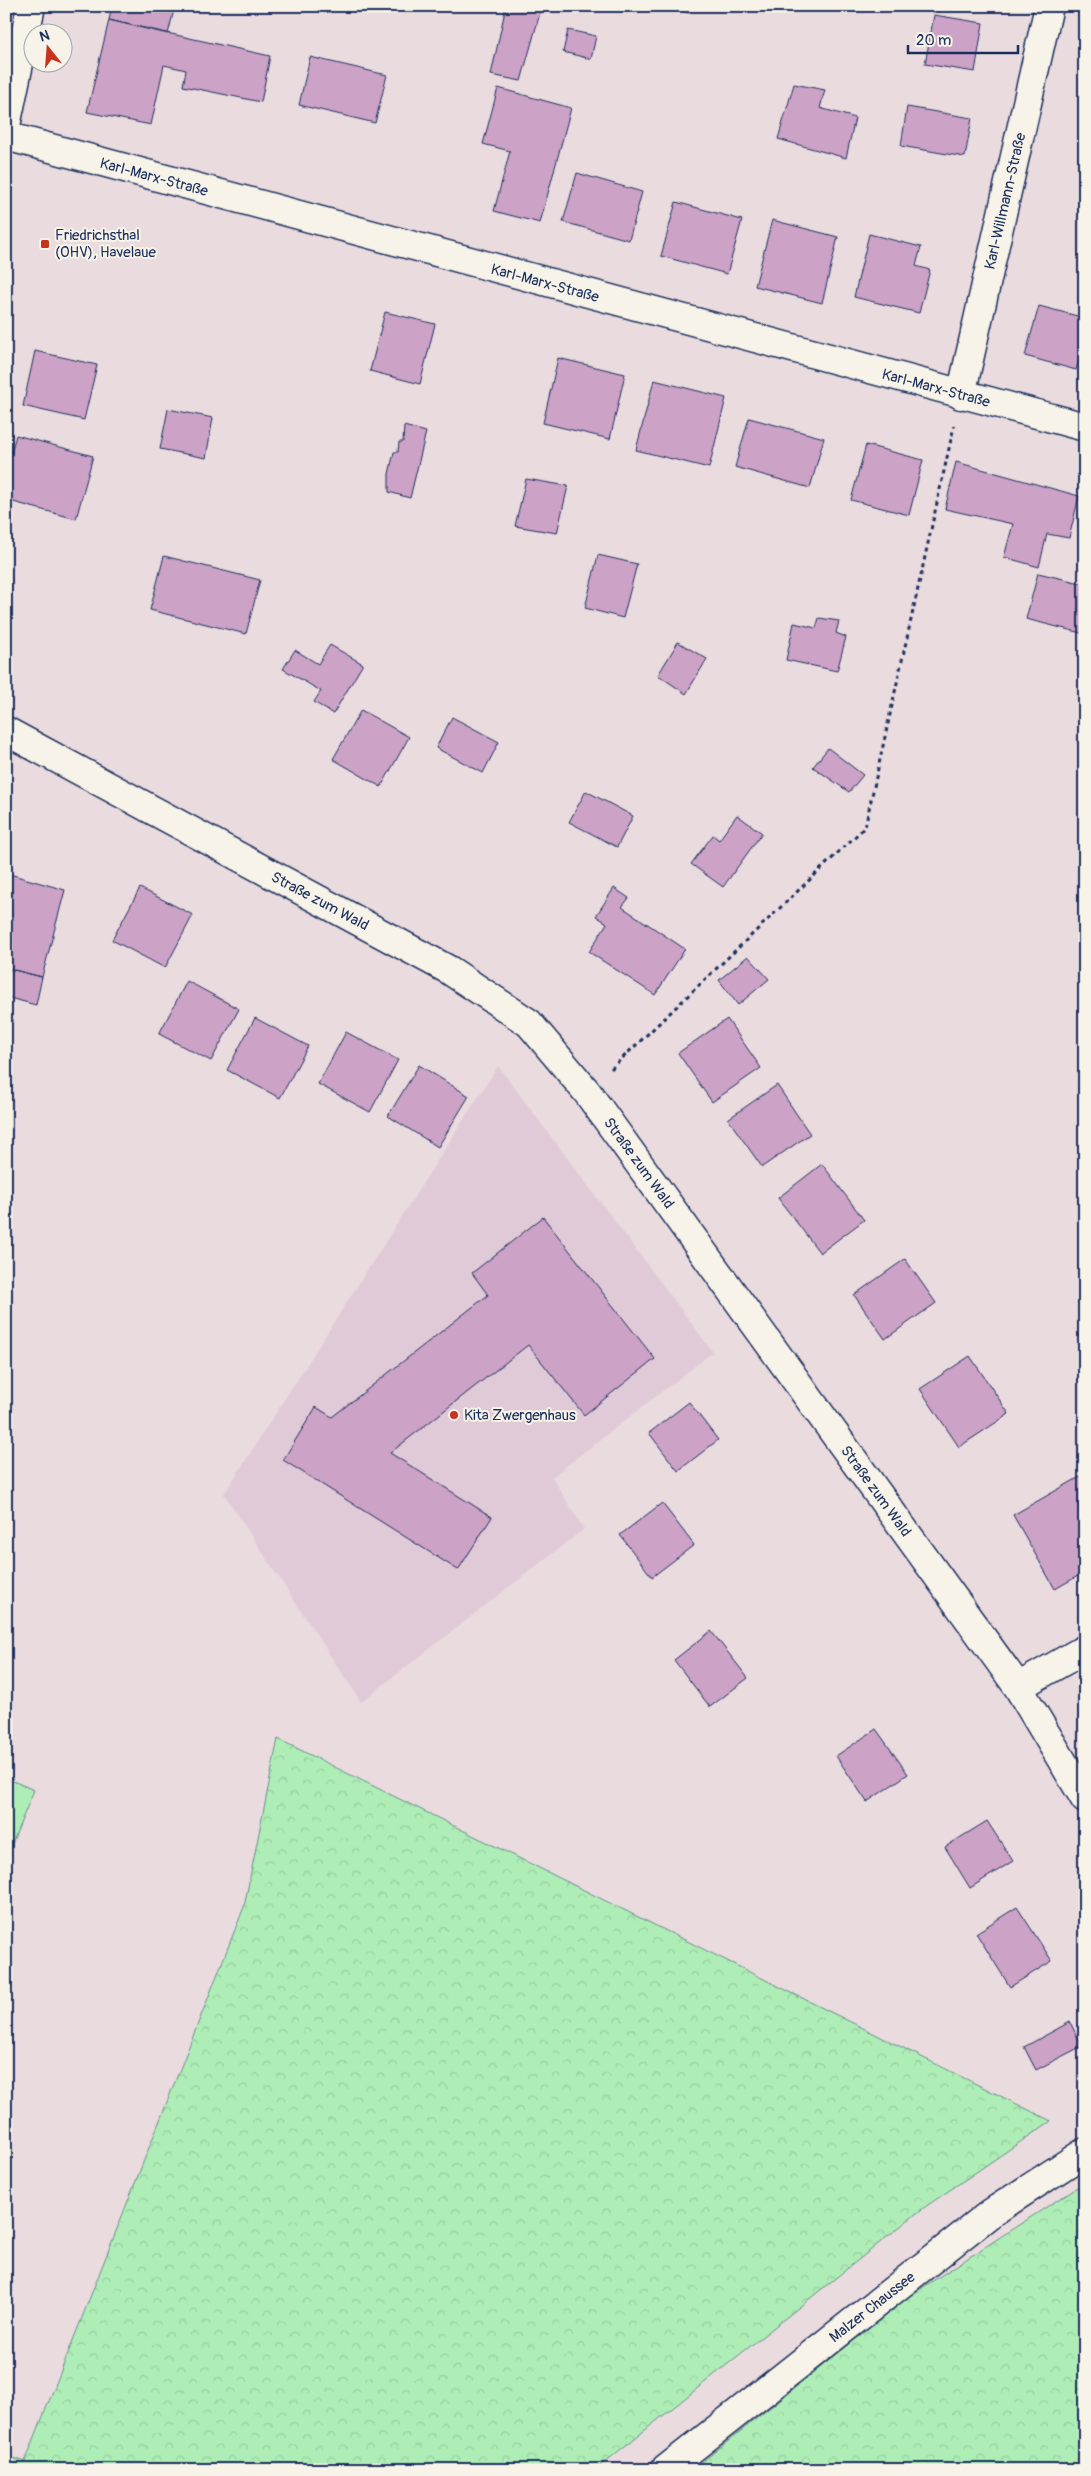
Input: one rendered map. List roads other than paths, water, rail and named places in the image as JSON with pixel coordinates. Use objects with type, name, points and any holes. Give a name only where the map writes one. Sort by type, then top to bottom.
[{"type":"street","points":[[6,126],[14,50],[31,6]]},
{"type":"street","name":"Karl-Willmann-Straße","points":[[961,395],[1049,6]]},
{"type":"street","name":"Karl-Marx-Straße","points":[[6,136],[1085,427]]},
{"type":"street","name":"Straße zum Wald","points":[[6,731],[449,970],[529,1023],[587,1092],[1018,1687],[1085,1799]]},
{"type":"street","points":[[1018,1687],[1085,1650]]},
{"type":"street","name":"Malzer Chaussee","points":[[665,2470],[991,2213],[1085,2152]]},
{"type":"place","name":"Friedrichsthal (OHV), Havelaue","points":[[45,244]]},
{"type":"place","name":"Kita Zwergenhaus","points":[[454,1415]]}]
